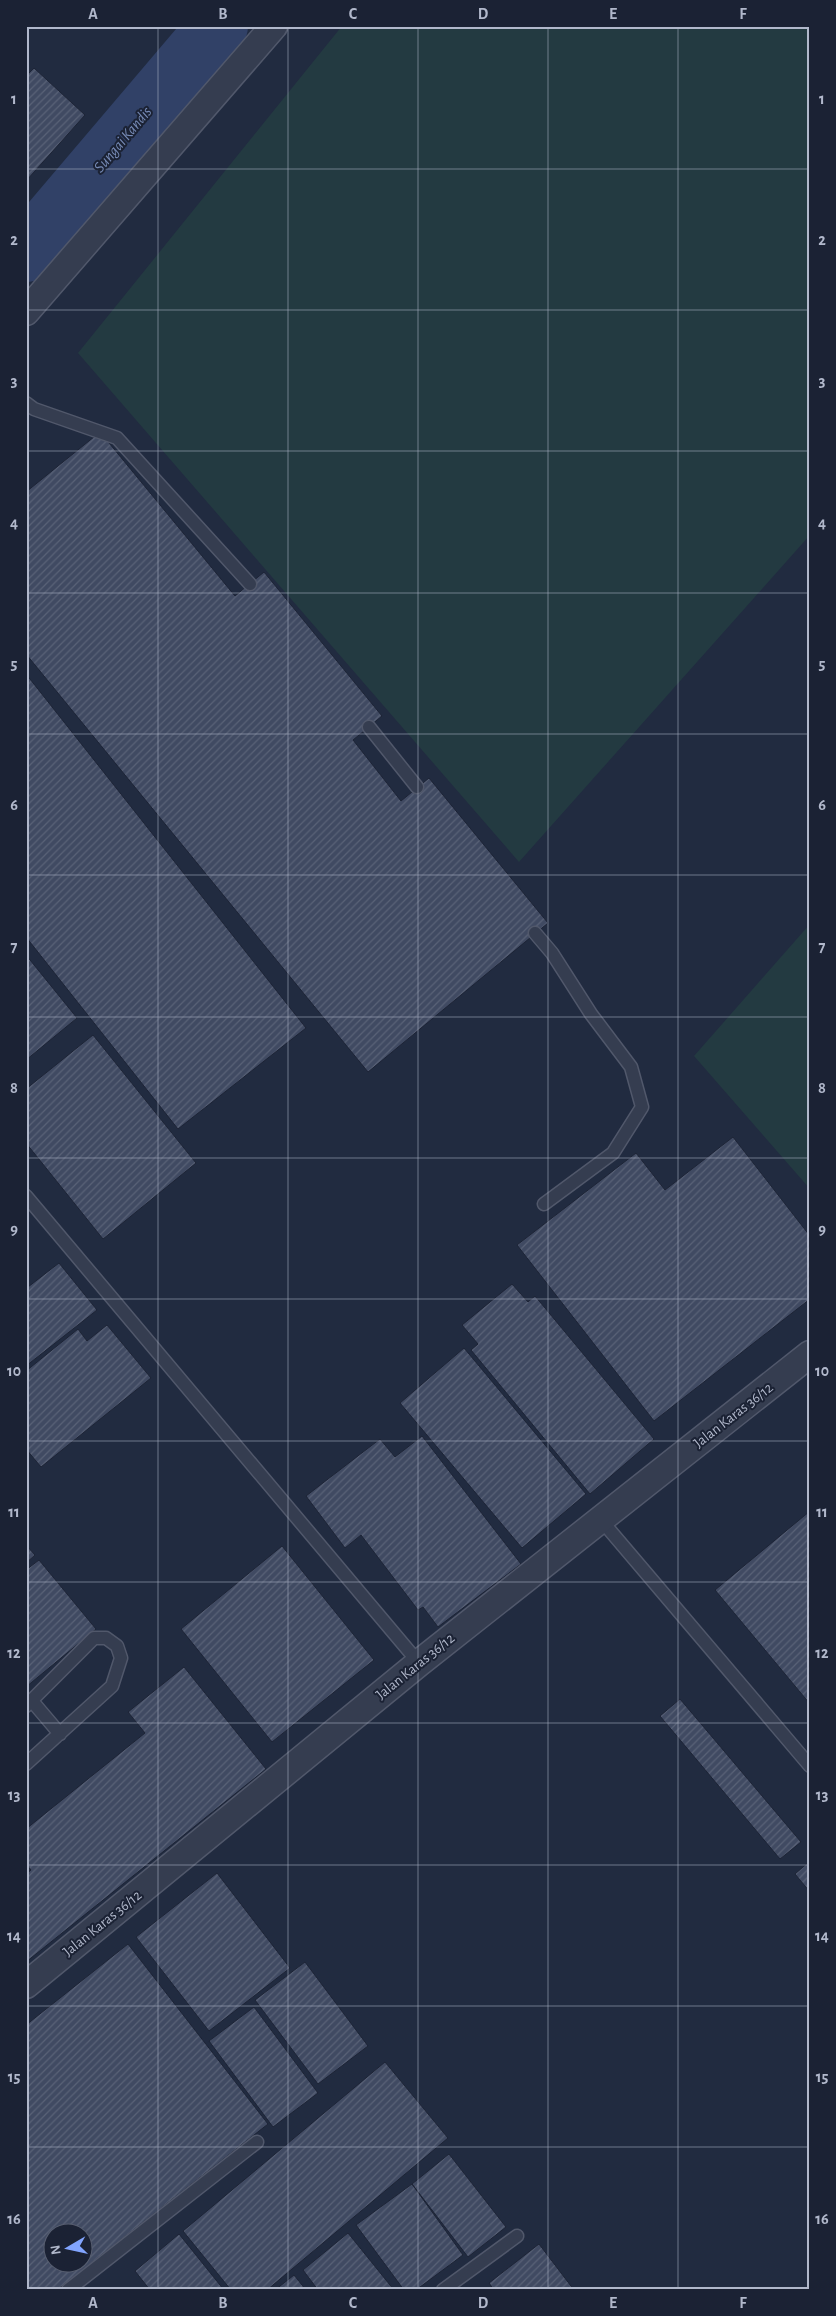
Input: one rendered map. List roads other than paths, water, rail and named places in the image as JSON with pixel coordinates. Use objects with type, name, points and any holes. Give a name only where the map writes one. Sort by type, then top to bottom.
[{"type":"street","points":[[26,312],[274,26]]},
{"type":"street","name":"Jalan Karas 36/12","points":[[26,1985],[419,1663],[810,1354]]},
{"type":"lane","points":[[26,403],[34,409],[117,438],[250,584]]},
{"type":"lane","points":[[369,727],[417,788]]},
{"type":"lane","points":[[535,933],[552,953],[591,1014],[631,1067],[642,1108],[613,1153],[544,1204]]},
{"type":"lane","points":[[26,1196],[419,1663]]},
{"type":"lane","points":[[601,1520],[810,1766]]},
{"type":"lane","points":[[26,1764],[60,1734],[112,1686],[121,1658],[117,1646],[106,1638],[94,1638],[29,1703],[60,1734]]},
{"type":"lane","points":[[68,2290],[257,2142]]},
{"type":"lane","points":[[443,2290],[517,2236]]},
{"type":"waterway","name":"Sungai Kandis","points":[[26,252],[218,26]]}]
